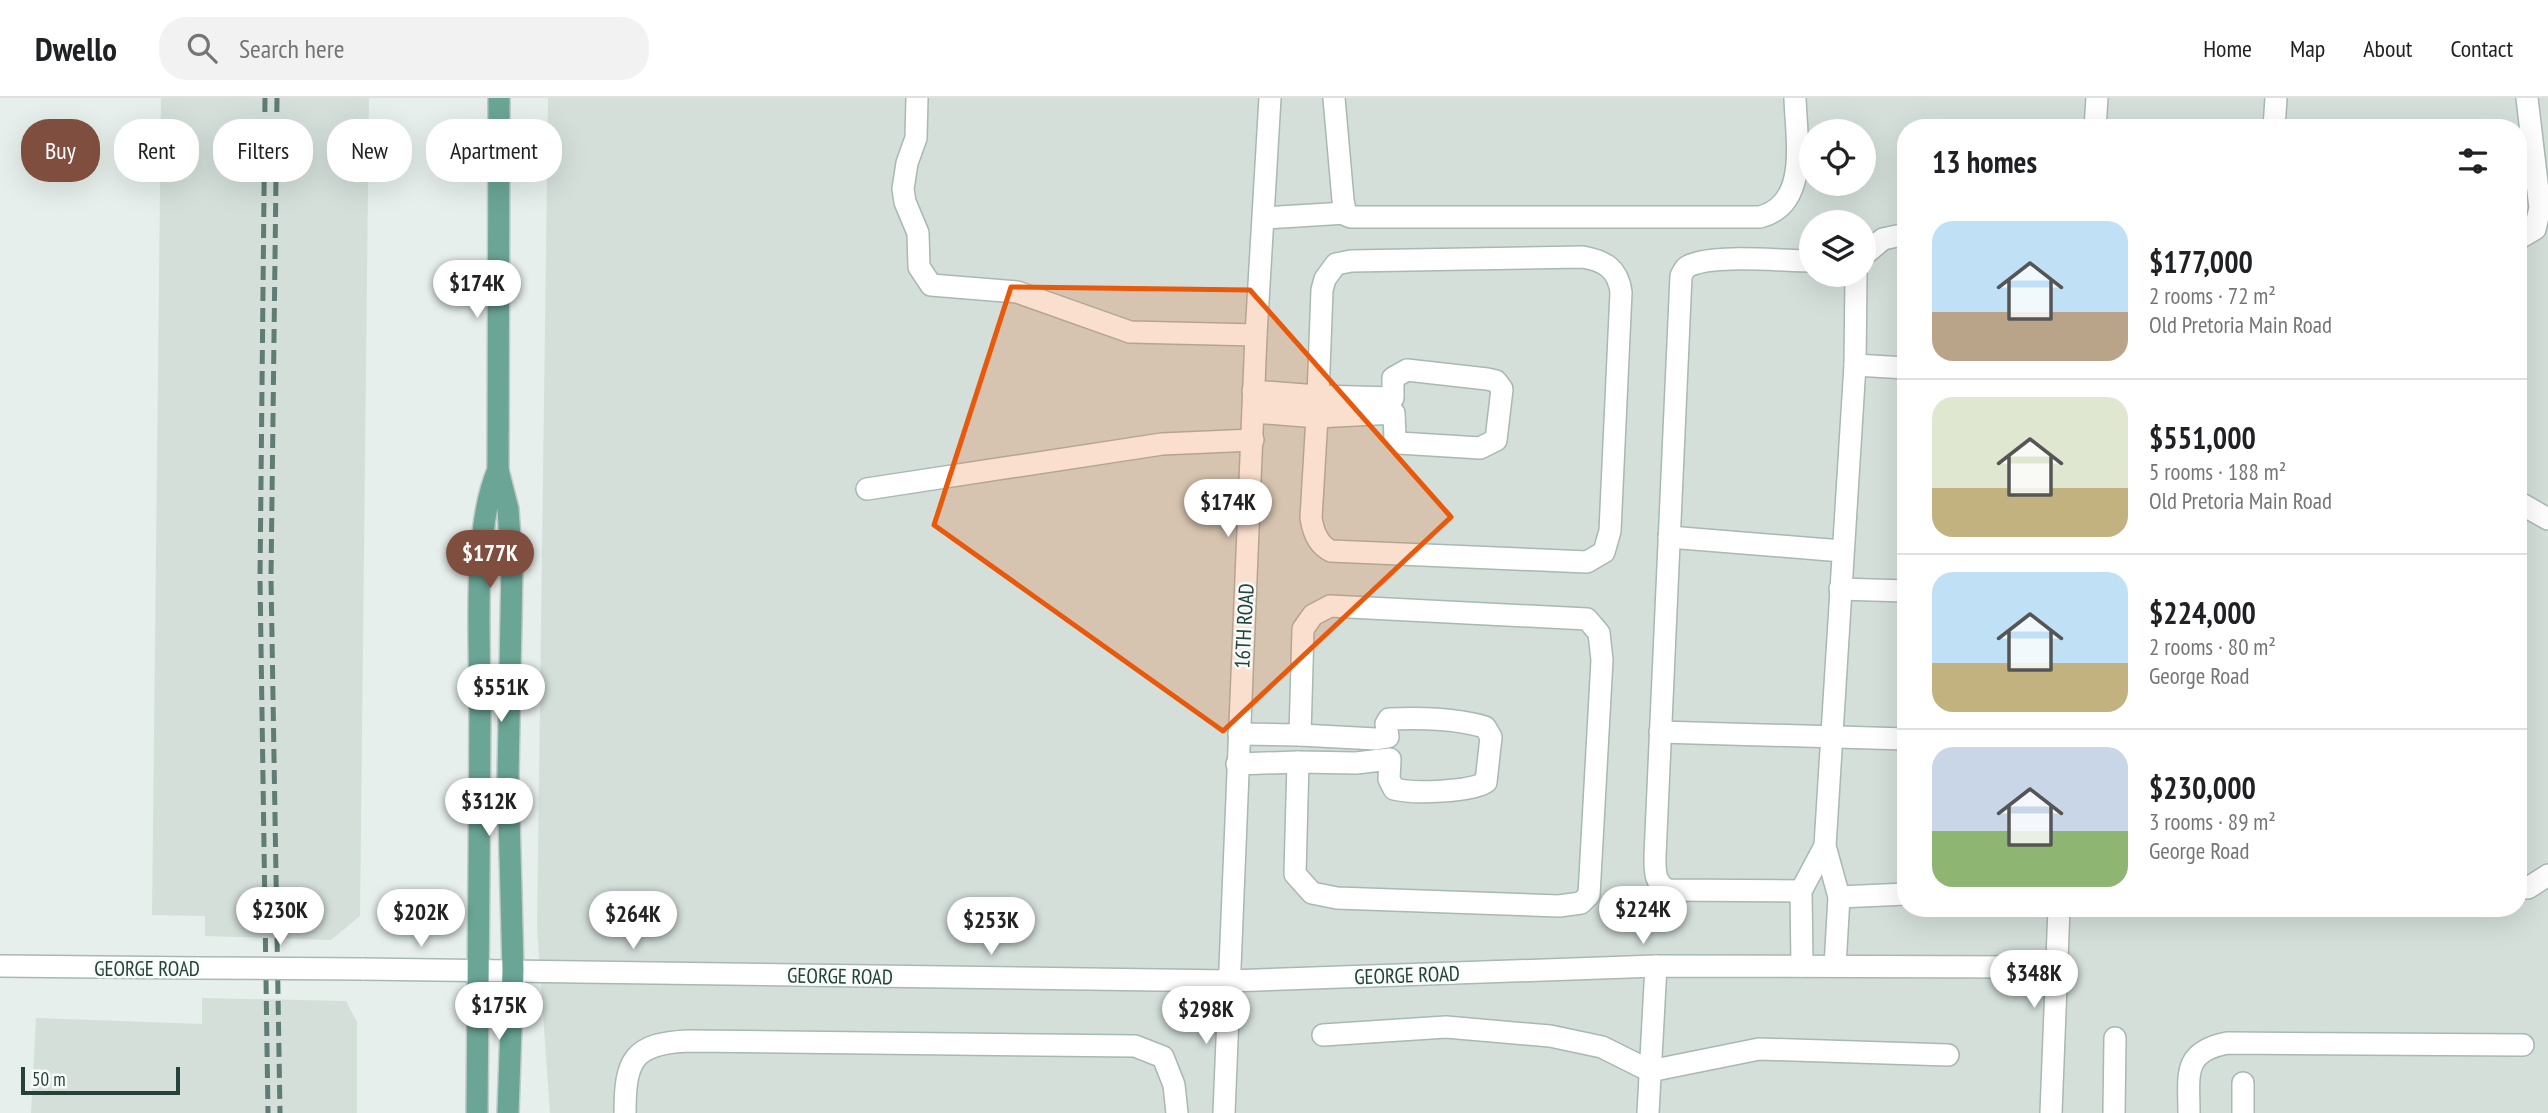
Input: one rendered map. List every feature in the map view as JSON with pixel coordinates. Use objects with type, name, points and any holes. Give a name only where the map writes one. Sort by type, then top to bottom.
[{"type":"main road","points":[[499,98],[498,470],[508,509],[512,567],[508,777],[513,970],[509,1113]]},
{"type":"main road","points":[[477,1113],[482,563],[488,495],[498,470]]},
{"type":"street","points":[[917,98],[916,138],[907,163],[903,189],[905,202],[918,233],[919,267],[931,285],[1017,292],[1130,331],[1256,335]]},
{"type":"street","name":"16TH ROAD","points":[[1224,1113],[1253,390],[1270,98]]},
{"type":"street","points":[[1334,98],[1344,206],[1351,218],[1760,217],[1777,210],[1793,189],[1797,150],[1795,98]]},
{"type":"street","points":[[2096,119],[2097,98]]},
{"type":"street","points":[[2275,119],[2276,98]]},
{"type":"street","points":[[2527,98],[2540,208],[2535,229],[2527,234]]},
{"type":"street","points":[[1265,210],[1344,206]]},
{"type":"street","points":[[1876,245],[1883,239],[1897,236]]},
{"type":"street","points":[[1317,417],[1311,518],[1315,534],[1324,548],[1360,554],[1587,562],[1597,558],[1607,545],[1610,531],[1621,292],[1619,280],[1605,262],[1583,257],[1351,261],[1336,264],[1329,271],[1322,290],[1318,396]]},
{"type":"street","points":[[1799,261],[1705,262],[1685,268],[1681,276],[1655,875],[1660,886],[1683,892],[1801,891]]},
{"type":"street","points":[[1835,966],[1839,897],[1825,846],[1855,365],[1856,287]]},
{"type":"street","points":[[1855,365],[1897,367]]},
{"type":"street","points":[[1407,370],[1487,379],[1496,381],[1502,389],[1496,440],[1486,446],[1399,443],[1395,438],[1393,405],[1393,378],[1407,370]]},
{"type":"street","points":[[1253,390],[1393,405]]},
{"type":"street","points":[[1253,412],[1317,417],[1393,405]]},
{"type":"street","points":[[867,489],[1162,444],[1253,440]]},
{"type":"street","points":[[2527,507],[2548,519]]},
{"type":"street","points":[[1669,537],[1842,551]]},
{"type":"street","points":[[1840,589],[1897,591]]},
{"type":"street","points":[[1298,762],[1295,874],[1312,893],[1337,898],[1559,906],[1581,903],[1589,895],[1602,660],[1599,633],[1587,619],[1337,605],[1325,608],[1312,615],[1303,629],[1300,735]]},
{"type":"street","points":[[1405,718],[1474,724],[1485,727],[1492,737],[1489,773],[1486,782],[1480,785],[1412,791],[1394,789],[1389,779],[1389,748],[1387,721],[1405,718]]},
{"type":"street","points":[[1660,732],[1897,739]]},
{"type":"street","points":[[1239,734],[1363,740],[1389,748]]},
{"type":"street","points":[[1237,764],[1356,763],[1389,748]]},
{"type":"street","points":[[1802,966],[1801,891],[1825,846]]},
{"type":"street","points":[[2527,888],[2548,875]]},
{"type":"street","points":[[1839,897],[1897,894]]},
{"type":"street","points":[[2051,1113],[2059,917]]},
{"type":"street","name":"GEORGE ROAD","points":[[0,966],[513,970],[1230,981],[1656,966],[2057,967]]},
{"type":"street","points":[[1648,1113],[1656,966]]},
{"type":"street","points":[[1323,1035],[1446,1027],[1550,1036],[1602,1047],[1650,1071],[1759,1049],[1948,1055]]},
{"type":"street","points":[[2114,1113],[2115,1038]]},
{"type":"street","points":[[625,1113],[625,1082],[636,1057],[657,1043],[689,1041],[1135,1046],[1163,1057],[1174,1085],[1177,1113]]},
{"type":"street","points":[[2189,1113],[2189,1068],[2196,1055],[2210,1047],[2227,1043],[2523,1045]]},
{"type":"street","points":[[2243,1083],[2243,1113]]},
{"type":"highlighted area","points":[[1011,287],[1250,290],[1451,517],[1223,731],[934,525]]},
{"type":"shaded area","points":[[161,98],[369,98],[369,119],[327,119],[327,182],[368,182],[360,916],[331,940],[205,936],[205,916],[152,915],[160,182],[199,182],[199,119],[161,119]]},
{"type":"shaded area","points":[[548,98],[2548,98],[2548,1113],[550,1113],[537,929],[547,182],[562,182],[562,119],[548,119]]},
{"type":"shaded area","points":[[202,998],[346,1001],[357,1022],[357,1113],[31,1113],[36,1018],[202,1024]]},
{"type":"railway","points":[[265,98],[260,579],[268,1113]]},
{"type":"railway","points":[[277,98],[271,578],[280,1113]]}]
